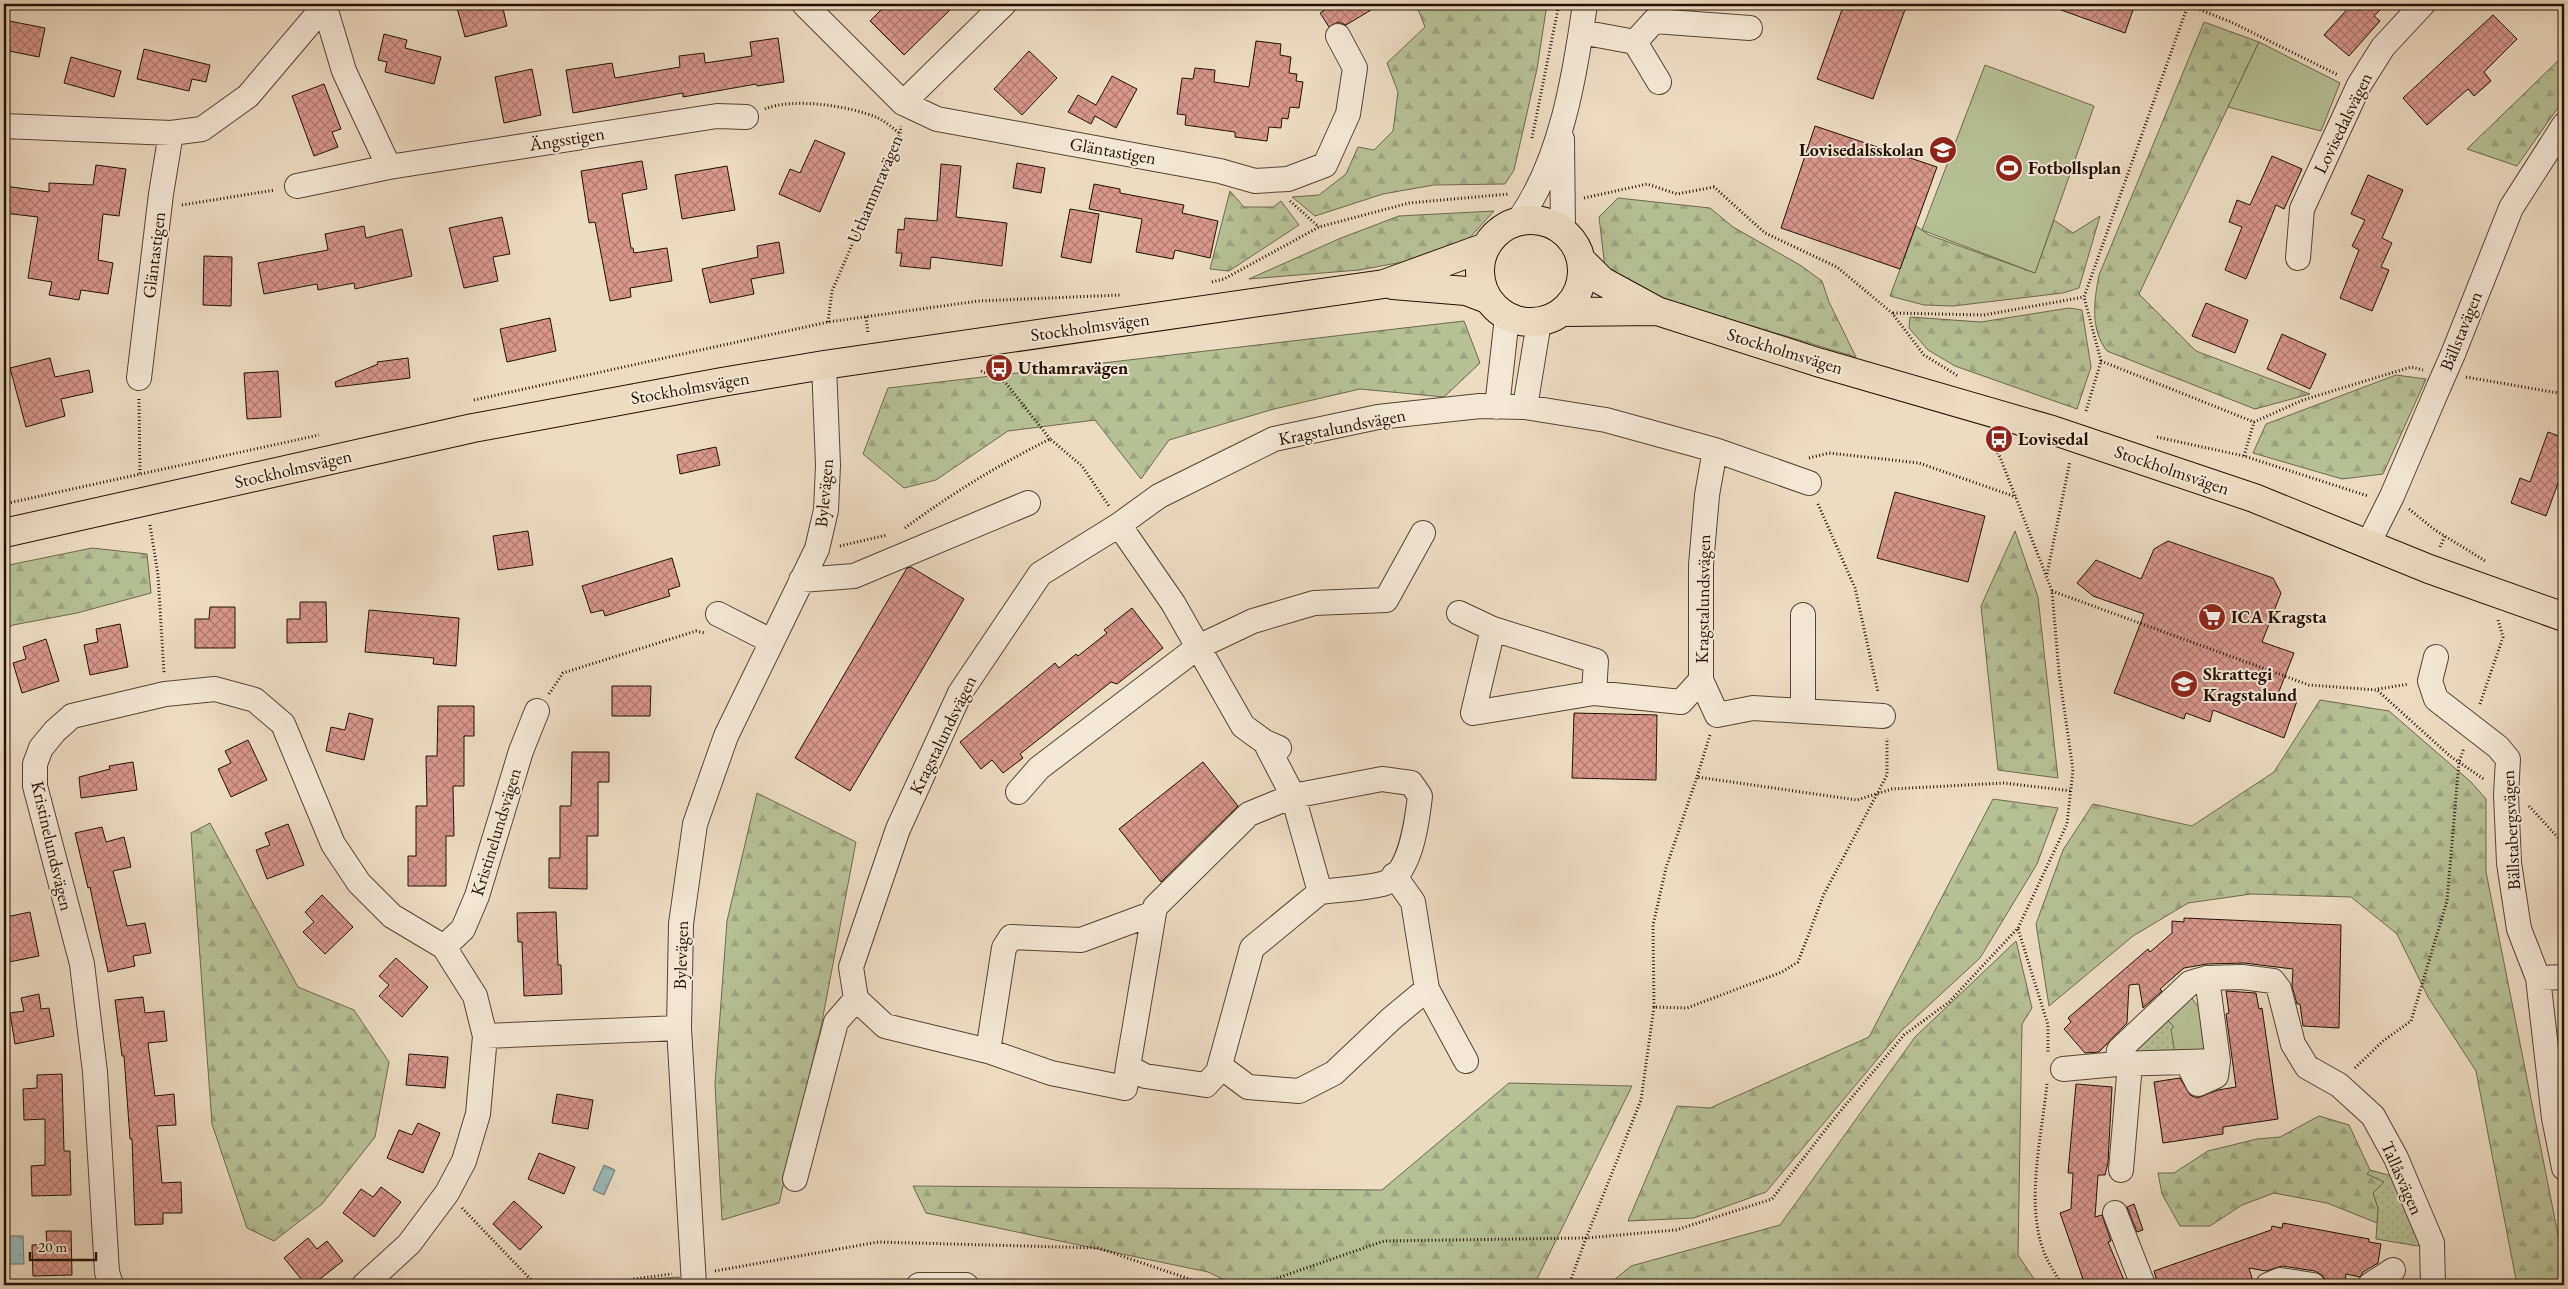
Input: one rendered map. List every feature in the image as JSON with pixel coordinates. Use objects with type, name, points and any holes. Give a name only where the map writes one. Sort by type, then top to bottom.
[{"type":"main road","points":[[1536,220],[1548,222],[1563,231],[1575,244],[1581,260],[1580,289],[1551,317],[1523,323],[1507,317],[1487,299],[1481,284],[1480,266],[1486,247],[1496,233],[1518,221],[1536,220]]},
{"type":"main road","name":"Stockholmsvägen","points":[[4,533],[473,428],[824,365],[1384,284],[1486,247]]},
{"type":"main road","name":"Stockholmsvägen","points":[[1581,260],[1602,281],[1658,311],[1817,362],[2052,430],[2254,498],[2429,569],[2564,617]]},
{"type":"main road","name":"Stockholmsvägen","points":[[1384,284],[1466,290],[1487,299]]},
{"type":"main road","name":"Stockholmsvägen","points":[[1551,317],[1658,311]]},
{"type":"street","points":[[4,126],[171,133],[202,129],[248,96],[325,4]]},
{"type":"street","points":[[325,4],[344,70],[389,167]]},
{"type":"street","name":"Gläntastigen","points":[[804,4],[903,103],[937,119],[1220,171],[1255,180],[1288,179],[1325,165],[1348,114],[1355,68],[1338,36]]},
{"type":"street","points":[[903,103],[1004,4]]},
{"type":"street","points":[[1518,221],[1536,194],[1562,125],[1585,4]]},
{"type":"street","name":"Lovisedalsvägen","points":[[2298,258],[2302,209],[2359,85],[2382,47],[2423,4]]},
{"type":"street","points":[[1635,42],[1654,21],[1750,28]]},
{"type":"street","points":[[1581,32],[1635,42],[1659,82]]},
{"type":"street","name":"Ängsstigen","points":[[297,186],[389,167],[717,116],[746,117]]},
{"type":"street","points":[[1562,125],[1563,231]]},
{"type":"street","name":"Bällstavägen","points":[[2368,544],[2392,496],[2445,372],[2511,208],[2564,125]]},
{"type":"street","name":"Gläntastigen","points":[[139,378],[159,209],[171,133]]},
{"type":"street","points":[[1496,406],[1507,317]]},
{"type":"street","points":[[1526,407],[1551,317]]},
{"type":"street","name":"Bylevägen","points":[[684,1280],[679,1028],[681,924],[696,824],[726,736],[817,549],[826,510],[828,465],[824,365]]},
{"type":"street","name":"Kragstalundsvägen","points":[[856,999],[851,967],[898,829],[960,693],[1040,574],[1159,496],[1274,439],[1378,416],[1496,406],[1526,407],[1606,420],[1715,450],[1808,483]]},
{"type":"street","name":"Kragstalundsvägen","points":[[1715,450],[1706,495],[1701,565],[1701,680],[1717,715]]},
{"type":"street","points":[[802,580],[854,576],[1028,503]]},
{"type":"street","points":[[1119,524],[1173,603],[1243,726],[1272,745],[1293,796],[1320,892]]},
{"type":"street","points":[[1018,792],[1039,768],[1198,647],[1253,621],[1314,603],[1386,600],[1423,533]]},
{"type":"street","points":[[1459,613],[1493,629],[1596,661],[1594,692]]},
{"type":"street","points":[[1802,711],[1803,615]]},
{"type":"street","points":[[715,625],[771,642]]},
{"type":"street","points":[[1493,629],[1473,713],[1594,692],[1681,702],[1701,680]]},
{"type":"street","points":[[2430,681],[2436,657]]},
{"type":"street","name":"Bällstabergsvägen","points":[[2430,681],[2436,699],[2498,747],[2508,759],[2506,795],[2509,863],[2519,929],[2538,978]]},
{"type":"street","name":"Kristinelundsvägen","points":[[111,1285],[107,1272],[95,1072],[82,964],[34,786],[35,764],[41,748],[54,731],[72,716],[165,694],[215,689],[255,700],[283,724],[333,844],[359,883],[392,916],[444,947],[475,996],[485,1036],[478,1114],[464,1161],[447,1193],[409,1244],[364,1285]]},
{"type":"street","points":[[1717,715],[1753,708],[1883,716]]},
{"type":"street","name":"Kristinelundsvägen","points":[[444,947],[463,929],[473,904],[521,751],[536,711]]},
{"type":"street","points":[[795,1179],[836,1022],[856,999],[885,1026],[988,1051],[1051,1073],[1125,1088],[1128,1067],[1155,907],[1249,814],[1293,796],[1382,779],[1411,783],[1420,796],[1415,833],[1403,867],[1384,884],[1320,892],[1252,948],[1218,1072],[1206,1085],[1145,1076],[1128,1067]]},
{"type":"street","points":[[1394,875],[1413,902],[1427,989],[1466,1062]]},
{"type":"street","points":[[988,1051],[1004,948],[1011,937],[1081,940],[1154,913]]},
{"type":"street","points":[[2564,976],[2538,978],[2554,1118],[2564,1168]]},
{"type":"street","name":"Tallåsvägen","points":[[2208,978],[2242,977],[2273,981],[2279,989],[2294,1044],[2307,1067],[2339,1085],[2373,1116],[2396,1158],[2432,1243],[2434,1285]]},
{"type":"street","points":[[2053,1069],[2123,1064],[2218,1061],[2208,978],[2190,983],[2119,1050],[2123,1064],[2121,1170]]},
{"type":"street","points":[[1220,1066],[1248,1087],[1299,1091],[1334,1073],[1427,989]]},
{"type":"street","points":[[485,1036],[679,1028]]},
{"type":"street","points":[[2115,1213],[2143,1285]]},
{"type":"street","points":[[2370,1285],[2393,1270]]},
{"type":"street","points":[[2268,1285],[2280,1280],[2313,1285]]},
{"type":"street","points":[[918,1285],[966,1285]]},
{"type":"path","points":[[1530,146],[1558,4]]},
{"type":"path","points":[[2086,411],[2101,361],[2084,297],[2188,4],[2231,22],[2359,85]]},
{"type":"path","name":"Uthammravägen","points":[[828,322],[832,291],[900,134],[903,103]]},
{"type":"path","points":[[746,117],[774,104],[813,104],[856,110],[880,119],[900,134]]},
{"type":"path","points":[[1562,196],[1579,200],[1647,184],[1677,194],[1714,187],[1765,232],[1837,268],[1892,313],[1924,355],[1964,379]]},
{"type":"path","points":[[159,209],[297,186]]},
{"type":"path","points":[[1205,283],[1224,279],[1319,228],[1409,203],[1536,194]]},
{"type":"path","points":[[470,401],[828,322],[978,301],[1130,295]]},
{"type":"path","points":[[1892,313],[1984,315],[2084,297]]},
{"type":"path","points":[[2101,361],[2254,422],[2303,400],[2411,367],[2564,394]]},
{"type":"path","points":[[981,371],[1005,382],[1050,439],[1082,466],[1101,491],[1119,524]]},
{"type":"path","points":[[139,378],[140,474],[158,575],[165,694]]},
{"type":"path","points":[[2244,456],[2254,422]]},
{"type":"path","points":[[4,504],[324,434]]},
{"type":"path","points":[[1257,1285],[1384,1241],[1586,1238],[1676,1230],[1772,1199],[1833,1120],[1904,1035],[1949,1002],[2018,928],[2067,824],[2073,770],[2058,673],[2052,591],[2000,458],[1986,435]]},
{"type":"path","points":[[2156,437],[2244,456],[2374,498],[2392,496],[2444,536],[2494,565]]},
{"type":"path","points":[[899,532],[950,494],[1007,460],[1050,439]]},
{"type":"path","points":[[1829,453],[1919,463],[2016,497]]},
{"type":"path","points":[[2047,575],[2070,461]]},
{"type":"path","points":[[1654,1007],[1687,1008],[1782,972],[1798,962],[1824,894],[1887,775],[1887,738],[1855,588],[1808,483]]},
{"type":"path","points":[[817,549],[846,546],[890,534]]},
{"type":"path","points":[[2429,569],[2444,536]]},
{"type":"path","points":[[2052,591],[2309,686],[2378,690],[2430,681]]},
{"type":"path","points":[[2339,1085],[2383,1041],[2411,1021],[2447,901],[2459,762],[2473,727],[2503,637],[2498,617]]},
{"type":"path","points":[[536,711],[563,673],[715,625]]},
{"type":"path","points":[[2378,690],[2459,762],[2506,795],[2528,804],[2564,844]]},
{"type":"path","points":[[1569,1285],[1641,1100],[1654,1007],[1653,924],[1666,868],[1717,715]]},
{"type":"path","points":[[1696,777],[1857,800],[1892,789],[2004,783],[2072,791]]},
{"type":"path","points":[[2018,928],[2048,1025],[2053,1069],[2036,1184],[2038,1223],[2044,1251],[2062,1285]]},
{"type":"path","points":[[447,1193],[536,1285]]},
{"type":"path","points":[[714,1271],[878,1242],[1098,1248],[1207,1285]]},
{"type":"path","points":[[617,1285],[634,1279],[684,1280]]},
{"type":"green space","points":[[1416,4],[1547,4],[1537,69],[1514,170],[1505,184],[1434,185],[1383,194],[1315,216],[1292,197],[1319,195],[1346,174],[1358,147],[1374,150],[1393,131],[1398,92],[1387,63],[1425,27]]},
{"type":"green space","points":[[2204,22],[2259,42],[2139,294],[2196,351],[2310,394],[2255,409],[2107,351],[2098,334],[2096,324],[2095,304],[2099,275]]},
{"type":"green space","points":[[2259,42],[2340,83],[2321,131],[2228,107]]},
{"type":"green space","points":[[2564,55],[2564,99],[2517,166],[2467,149]]},
{"type":"green space","name":"Fotbollsplan","points":[[1985,65],[2094,106],[2035,273],[1922,230]]},
{"type":"green space","points":[[1230,191],[1244,207],[1273,207],[1281,201],[1299,225],[1229,271],[1210,269]]},
{"type":"green space","points":[[1618,198],[1710,208],[1733,227],[1800,265],[1822,281],[1829,302],[1856,357],[1622,287],[1606,276],[1599,217]]},
{"type":"green space","points":[[1494,211],[1465,243],[1447,254],[1359,270],[1249,279],[1341,238],[1399,216]]},
{"type":"green space","points":[[2100,216],[2079,288],[2063,293],[1953,306],[1924,305],[1890,296],[1916,226],[1929,235],[2035,273],[2054,220],[2073,233]]},
{"type":"green space","points":[[2069,308],[2082,310],[2091,367],[2077,409],[1955,366],[1928,350],[1909,328],[1910,317],[1981,322]]},
{"type":"green space","points":[[1464,321],[1480,363],[1444,397],[1360,389],[1274,409],[1169,440],[1141,479],[1095,420],[1008,431],[936,480],[904,488],[863,454],[888,388]]},
{"type":"green space","points":[[2396,375],[2426,379],[2383,474],[2342,479],[2253,453],[2266,424]]},
{"type":"green space","points":[[2015,531],[2038,597],[2058,778],[1998,770],[1981,606]]},
{"type":"green space","points":[[92,548],[147,554],[151,593],[77,613],[13,625],[4,631],[4,566]]},
{"type":"green space","points":[[2320,700],[2389,711],[2471,782],[2486,799],[2486,872],[2564,1265],[2564,1285],[2517,1285],[2476,1071],[2428,997],[2397,934],[2351,897],[2251,894],[2188,903],[2133,936],[2049,1006],[2036,924],[2063,850],[2093,804],[2192,826],[2274,772]]},
{"type":"green space","points":[[757,793],[856,842],[821,1027],[779,1203],[722,1220],[715,1084],[727,921]]},
{"type":"green space","points":[[1993,799],[2058,808],[2037,864],[1980,958],[1901,1031],[1766,1192],[1694,1218],[1628,1221],[1677,1106],[1710,1108],[1869,1037]]},
{"type":"green space","points":[[210,823],[298,987],[354,1010],[389,1062],[375,1137],[322,1204],[274,1241],[247,1228],[212,1124],[191,833]]},
{"type":"green space","points":[[2016,941],[2032,1008],[2022,1024],[2018,1255],[2038,1285],[1608,1285],[1631,1266],[1780,1225],[1915,1037]]},
{"type":"green space","points":[[2188,993],[2200,1009],[2212,1053],[2175,1054],[2171,1029],[2174,1027],[2163,1015]]},
{"type":"green space","points":[[2564,1010],[2564,1070],[2560,1069],[2558,1030]]},
{"type":"green space","points":[[2163,1015],[2174,1027],[2175,1054],[2135,1056],[2133,1045]]},
{"type":"green space","points":[[1509,1083],[1632,1086],[1534,1285],[1235,1285],[1208,1272],[926,1213],[913,1186],[1382,1190]]},
{"type":"green space","points":[[2319,1116],[2349,1125],[2370,1170],[2367,1174],[2384,1182],[2373,1193],[2378,1208],[2377,1223],[2327,1203],[2274,1193],[2242,1205],[2210,1226],[2180,1226],[2162,1194],[2158,1173],[2174,1173],[2208,1151],[2257,1139],[2280,1137]]},
{"type":"green space","points":[[2370,1170],[2392,1176],[2420,1244],[2418,1246],[2376,1239],[2378,1208],[2366,1174]]},
{"type":"green space","points":[[679,1277],[679,1285],[628,1285],[653,1279]]},
{"type":"water","points":[[604,1165],[615,1170],[604,1195],[593,1190]]},
{"type":"water","points":[[4,1236],[23,1236],[24,1264],[4,1264]]},
{"type":"building","points":[[456,4],[502,4],[507,26],[465,37]]},
{"type":"building","points":[[887,4],[956,4],[904,55],[870,21]]},
{"type":"building","points":[[1335,4],[1381,4],[1346,25],[1338,22],[1329,27],[1320,13]]},
{"type":"building","points":[[1844,4],[1907,4],[1873,99],[1817,79]]},
{"type":"building","points":[[2050,4],[2135,4],[2125,33],[2050,6]]},
{"type":"building","points":[[2352,4],[2386,4],[2374,16],[2380,21],[2349,56],[2324,35]]},
{"type":"building","points":[[2493,15],[2517,39],[2484,72],[2491,81],[2474,96],[2468,89],[2427,125],[2403,98]]},
{"type":"building","points":[[4,20],[45,28],[39,57],[4,50]]},
{"type":"building","points":[[384,34],[407,40],[405,48],[441,57],[434,84],[385,72],[387,62],[378,60]]},
{"type":"building","points":[[778,38],[784,82],[757,86],[756,84],[683,97],[683,93],[573,113],[566,70],[612,63],[615,78],[680,67],[679,56],[704,53],[705,63],[752,56],[750,42]]},
{"type":"building","points":[[1256,41],[1281,44],[1280,55],[1291,57],[1289,73],[1297,74],[1296,81],[1303,82],[1299,108],[1290,107],[1288,119],[1282,118],[1281,128],[1269,127],[1267,141],[1235,137],[1235,132],[1185,125],[1186,115],[1177,114],[1182,78],[1193,79],[1195,68],[1215,70],[1214,82],[1249,87]]},
{"type":"building","points":[[144,49],[210,65],[206,82],[192,79],[189,91],[137,79]]},
{"type":"building","points":[[1029,51],[1057,78],[1022,115],[994,89]]},
{"type":"building","points":[[71,57],[121,71],[114,97],[64,83]]},
{"type":"building","points":[[532,69],[541,115],[504,123],[495,77]]},
{"type":"building","points":[[1112,76],[1137,89],[1116,128],[1095,116],[1091,124],[1068,112],[1078,95],[1096,105]]},
{"type":"building","points":[[324,84],[341,129],[332,132],[338,147],[314,156],[292,96]]},
{"type":"building","points":[[1815,126],[1937,167],[1900,269],[1781,228]]},
{"type":"building","points":[[815,140],[845,153],[820,212],[779,194],[790,169],[800,173]]},
{"type":"building","points":[[2272,156],[2302,169],[2284,209],[2276,205],[2246,279],[2225,270],[2242,227],[2229,222],[2237,200],[2250,205]]},
{"type":"building","points":[[642,161],[647,189],[622,194],[631,248],[633,248],[634,253],[667,248],[672,281],[630,288],[631,297],[610,301],[595,222],[589,223],[581,171]]},
{"type":"building","points":[[1017,163],[1045,168],[1041,193],[1013,188]]},
{"type":"building","points":[[941,164],[961,166],[956,217],[1007,223],[1002,266],[931,257],[930,269],[900,266],[902,253],[896,253],[898,229],[904,230],[905,218],[937,221]]},
{"type":"building","points":[[96,165],[126,169],[119,216],[103,214],[98,260],[113,263],[108,294],[81,290],[79,300],[49,295],[52,282],[28,278],[38,217],[4,213],[4,186],[49,192],[49,183],[93,185]]},
{"type":"building","points":[[727,166],[735,210],[682,219],[675,175]]},
{"type":"building","points":[[2368,175],[2403,190],[2382,238],[2392,243],[2381,267],[2389,270],[2372,311],[2340,298],[2359,250],[2352,246],[2365,220],[2351,214]]},
{"type":"building","points":[[1094,184],[1120,189],[1120,193],[1184,205],[1182,213],[1218,221],[1210,258],[1175,250],[1173,259],[1136,252],[1142,219],[1089,209]]},
{"type":"building","points":[[1070,209],[1099,214],[1091,263],[1061,257]]},
{"type":"building","points":[[502,217],[510,254],[493,257],[498,281],[464,288],[449,228]]},
{"type":"building","points":[[364,226],[366,238],[402,229],[412,276],[355,289],[354,283],[318,290],[317,284],[264,294],[258,263],[328,250],[325,234]]},
{"type":"building","points":[[779,242],[784,273],[751,279],[754,294],[710,303],[702,269],[758,257],[757,246]]},
{"type":"building","points":[[204,256],[232,257],[231,306],[203,305]]},
{"type":"building","points":[[2206,303],[2248,320],[2235,353],[2192,336]]},
{"type":"building","points":[[550,318],[556,351],[507,362],[500,329]]},
{"type":"building","points":[[2282,334],[2326,354],[2310,389],[2267,369]]},
{"type":"building","points":[[50,358],[55,377],[89,370],[93,392],[61,399],[65,416],[26,427],[10,368]]},
{"type":"building","points":[[408,358],[410,378],[336,387],[335,382],[378,364],[377,362]]},
{"type":"building","points":[[278,371],[281,417],[247,419],[244,373]]},
{"type":"building","points":[[2548,432],[2564,438],[2564,467],[2546,516],[2511,503],[2520,478],[2530,482]]},
{"type":"building","points":[[716,447],[720,465],[680,474],[677,455]]},
{"type":"building","points":[[1895,492],[1985,516],[1968,582],[1877,558]]},
{"type":"building","points":[[528,531],[533,565],[498,570],[493,536]]},
{"type":"building","points":[[2168,541],[2273,578],[2281,593],[2262,642],[2294,653],[2278,694],[2297,701],[2284,738],[2213,710],[2210,722],[2186,713],[2184,719],[2114,693],[2144,614],[2093,596],[2077,583],[2096,560],[2141,579],[2154,549]]},
{"type":"building","points":[[672,558],[680,586],[668,590],[670,596],[605,616],[603,610],[591,613],[582,586]]},
{"type":"building","points":[[911,567],[964,599],[850,791],[795,758],[907,568]]},
{"type":"building","points":[[300,602],[326,602],[327,642],[287,643],[287,619],[300,619]]},
{"type":"building","points":[[210,607],[235,607],[235,648],[195,648],[195,619],[209,619]]},
{"type":"building","points":[[1132,608],[1163,648],[1117,684],[1111,682],[1020,754],[1023,758],[1003,773],[992,760],[981,769],[960,742],[1055,663],[1059,668],[1076,654],[1078,656],[1107,633],[1104,630]]},
{"type":"building","points":[[369,610],[459,618],[456,666],[433,664],[434,658],[365,652]]},
{"type":"building","points":[[120,624],[128,667],[90,675],[84,645],[98,642],[96,629]]},
{"type":"building","points":[[46,639],[59,681],[22,693],[13,663],[26,659],[23,647]]},
{"type":"building","points":[[612,686],[651,686],[650,716],[612,716]]},
{"type":"building","points":[[438,706],[474,706],[474,736],[464,736],[464,786],[453,786],[454,836],[446,836],[446,886],[408,886],[408,856],[416,856],[416,806],[427,806],[426,756],[437,756]]},
{"type":"building","points":[[349,713],[373,719],[364,760],[326,751],[331,727],[345,730]]},
{"type":"building","points":[[1574,713],[1657,715],[1656,780],[1572,778]]},
{"type":"building","points":[[248,740],[267,780],[231,797],[218,769],[231,763],[225,751]]},
{"type":"building","points":[[572,752],[609,752],[609,782],[598,782],[598,836],[587,836],[587,889],[549,888],[549,858],[560,858],[560,806],[571,806]]},
{"type":"building","points":[[133,762],[137,790],[81,798],[79,777],[110,769],[109,766]]},
{"type":"building","points":[[1203,762],[1238,806],[1161,882],[1119,829]]},
{"type":"building","points":[[288,824],[304,865],[267,879],[256,850],[270,845],[265,833]]},
{"type":"building","points":[[102,827],[106,842],[124,837],[131,867],[113,871],[127,926],[145,923],[151,953],[133,956],[135,966],[108,972],[90,887],[88,888],[75,833]]},
{"type":"building","points":[[322,895],[353,927],[325,954],[303,932],[314,922],[305,912]]},
{"type":"building","points":[[30,912],[39,956],[4,963],[4,931],[8,930],[6,917]]},
{"type":"building","points":[[556,912],[558,965],[561,965],[562,994],[524,996],[522,942],[518,942],[517,913]]},
{"type":"building","points":[[2184,918],[2341,925],[2339,1028],[2303,1026],[2300,1004],[2297,1004],[2292,986],[2293,969],[2244,963],[2207,964],[2184,968],[2160,989],[2162,991],[2143,1008],[2139,984],[2129,985],[2127,1023],[2099,1052],[2085,1053],[2064,1029],[2071,1022],[2068,1018],[2148,949],[2150,952],[2172,933],[2172,921],[2184,922]]},
{"type":"building","points":[[396,958],[428,987],[402,1017],[379,996],[389,985],[379,976]]},
{"type":"building","points":[[2226,991],[2256,993],[2259,1009],[2262,1008],[2278,1119],[2223,1127],[2223,1134],[2163,1143],[2154,1082],[2180,1078],[2190,1095],[2197,1098],[2218,1090],[2236,1087],[2226,1014],[2229,1013]]},
{"type":"building","points":[[39,994],[41,1009],[49,1008],[54,1036],[15,1044],[10,1013],[24,1011],[21,998]]},
{"type":"building","points":[[143,997],[145,1013],[164,1011],[167,1041],[148,1043],[155,1096],[174,1094],[176,1125],[157,1126],[162,1183],[181,1182],[182,1213],[163,1213],[163,1224],[135,1225],[132,1139],[130,1139],[124,1056],[122,1056],[115,1000]]},
{"type":"building","points":[[409,1054],[448,1057],[445,1088],[406,1085]]},
{"type":"building","points":[[62,1074],[64,1151],[70,1151],[71,1195],[32,1196],[31,1166],[45,1165],[45,1119],[24,1120],[23,1089],[37,1088],[37,1075]]},
{"type":"building","points":[[2076,1084],[2112,1087],[2108,1163],[2105,1175],[2098,1175],[2095,1217],[2102,1215],[2111,1241],[2108,1242],[2126,1285],[2085,1285],[2060,1213],[2071,1209],[2073,1173],[2068,1173]]},
{"type":"building","points":[[557,1094],[593,1100],[588,1129],[552,1123]]},
{"type":"building","points":[[418,1123],[440,1133],[423,1173],[387,1158],[399,1130],[412,1135]]},
{"type":"building","points":[[539,1153],[575,1167],[564,1194],[528,1179]]},
{"type":"building","points":[[381,1187],[401,1202],[374,1237],[343,1213],[361,1189],[373,1197]]},
{"type":"building","points":[[514,1201],[542,1227],[520,1250],[493,1224]]},
{"type":"building","points":[[2134,1204],[2143,1230],[2137,1232],[2127,1207]]},
{"type":"building","points":[[2283,1223],[2369,1239],[2369,1242],[2381,1244],[2378,1263],[2363,1272],[2360,1277],[2346,1274],[2345,1283],[2326,1281],[2322,1275],[2315,1271],[2282,1266],[2266,1271],[2249,1268],[2254,1285],[2158,1285],[2154,1271],[2271,1230],[2272,1226],[2282,1228]]},
{"type":"building","points":[[46,1231],[71,1231],[72,1275],[33,1276],[32,1245],[47,1244]]},
{"type":"building","points":[[308,1238],[317,1249],[327,1241],[343,1261],[312,1285],[306,1285],[284,1258]]},
{"type":"place","name":"Lovisedalsskolan","points":[[1943,150]]},
{"type":"place","name":"Fotbollsplan","points":[[2009,168]]},
{"type":"place","name":"Uthamravägen","points":[[999,368]]},
{"type":"place","name":"Lovisedal","points":[[1999,439]]},
{"type":"place","name":"ICA Kragsta","points":[[2212,617]]},
{"type":"place","name":"Skrattegi Kragstalund","points":[[2184,684]]}]
